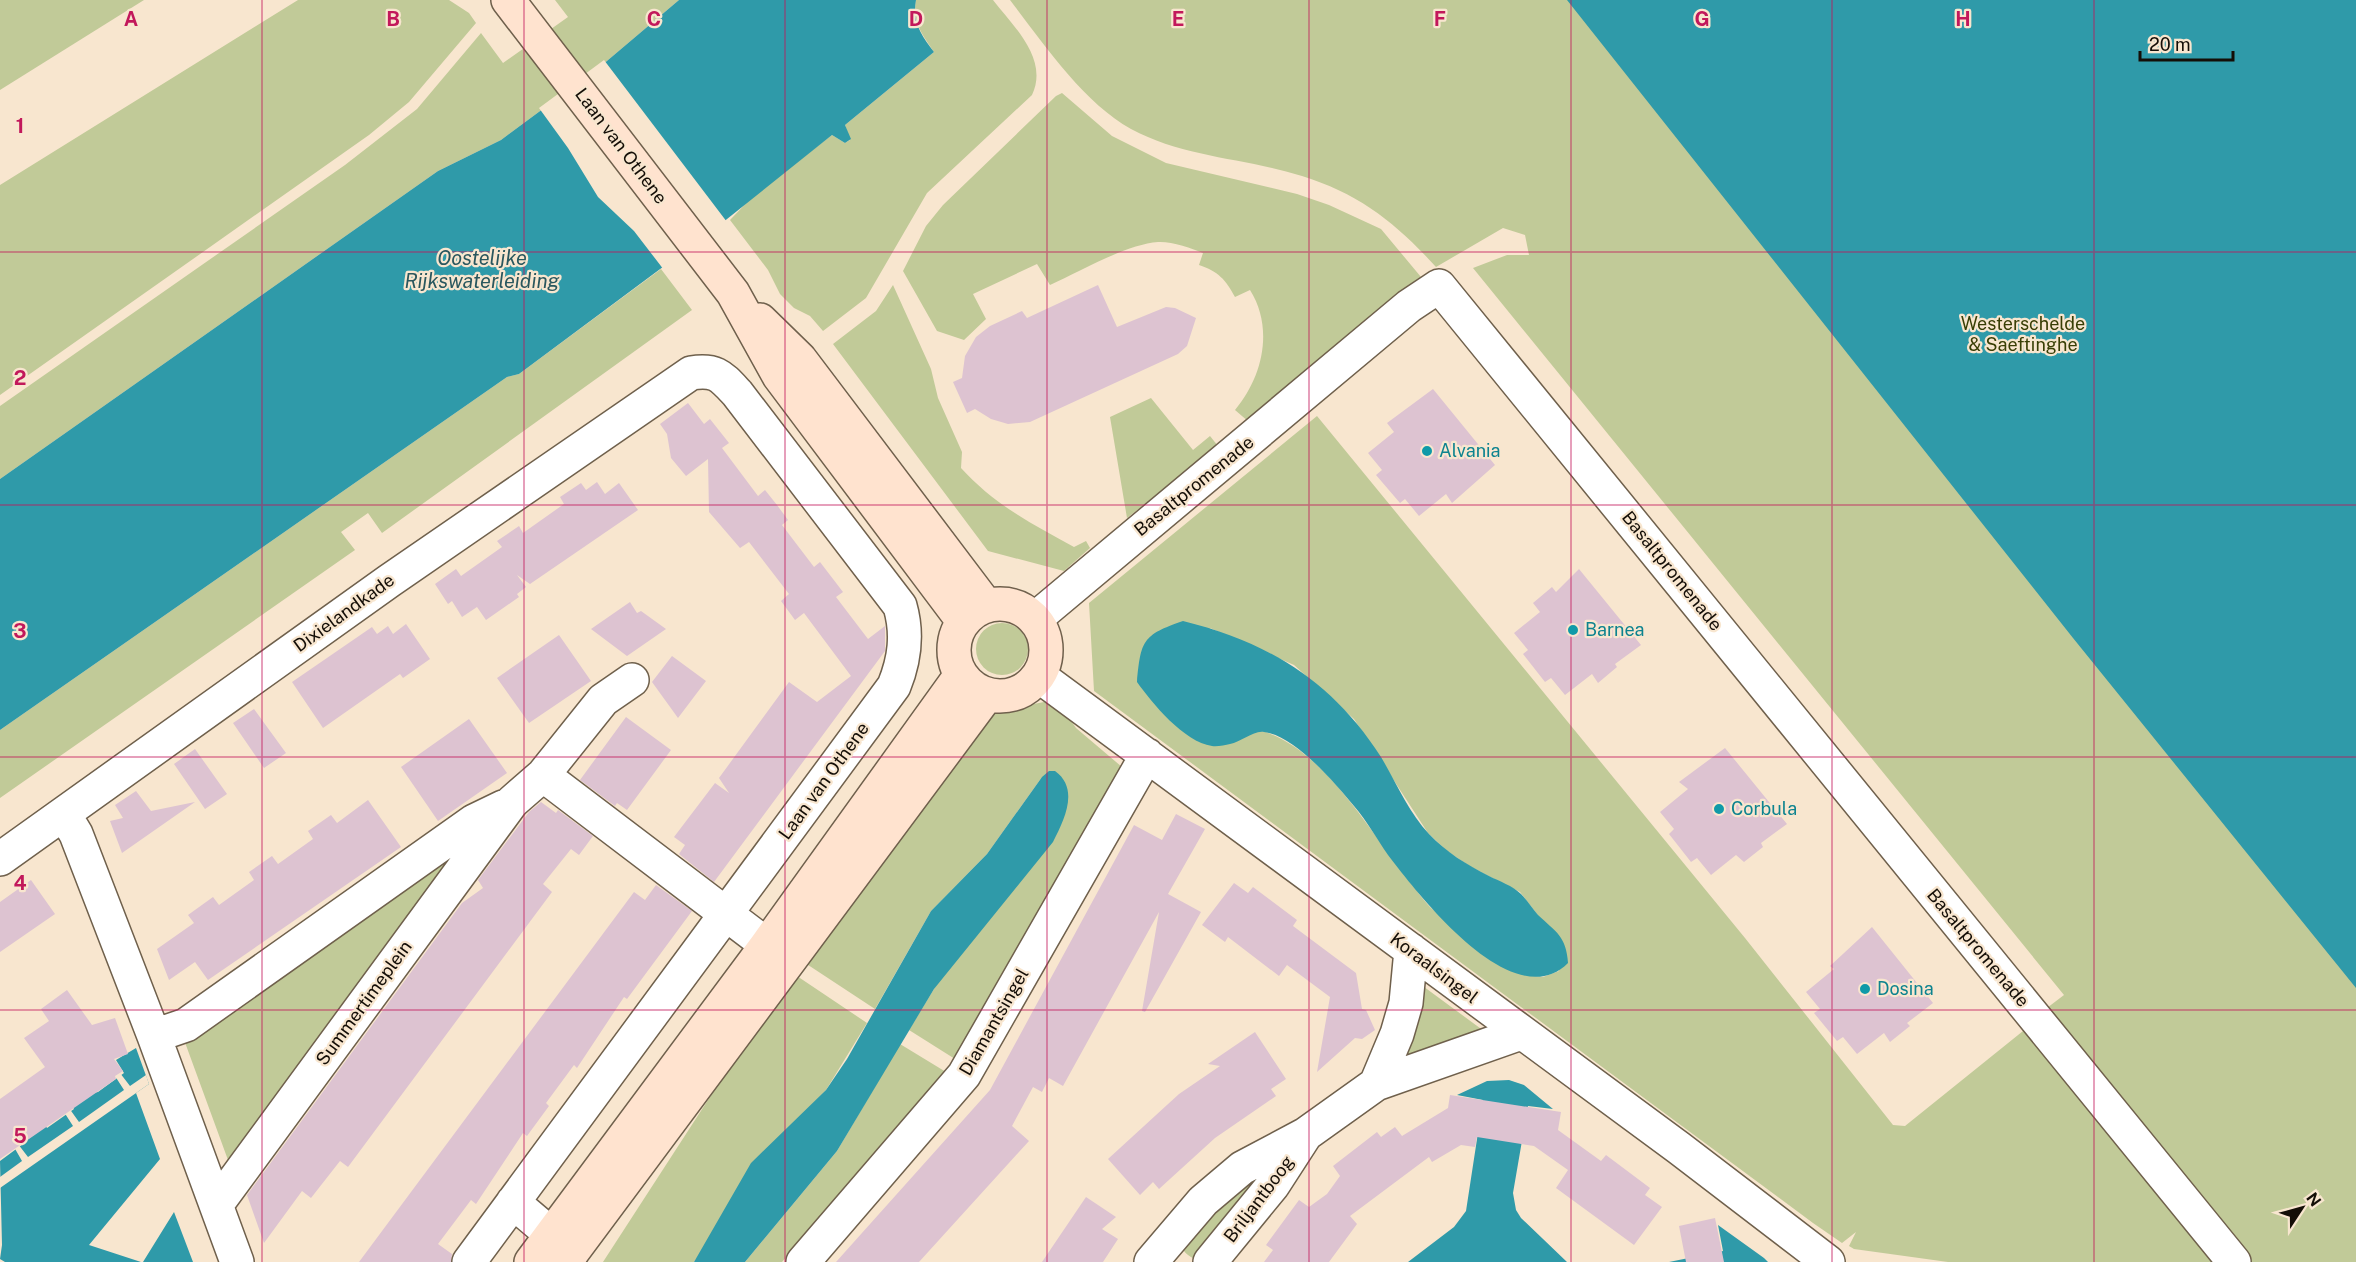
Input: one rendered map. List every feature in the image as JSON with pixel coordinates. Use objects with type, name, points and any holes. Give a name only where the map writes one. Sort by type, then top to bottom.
[{"type":"street","name":"Laan van Othene","points":[[508,0],[733,293],[779,376],[974,613]]},
{"type":"street","name":"Basaltpromenade","points":[[1035,619],[1409,306],[1439,286],[2234,1262]]},
{"type":"street","name":"Laan van Othene","points":[[469,1262],[894,686],[902,666],[906,627],[900,606],[894,597],[738,393],[720,375],[706,370],[691,373]]},
{"type":"street","name":"Dixielandkade","points":[[0,859],[388,581],[691,373]]},
{"type":"street","points":[[1007,604],[1018,606],[1035,619],[1044,632],[1047,647],[1045,662],[1039,676],[1025,690],[1006,696],[987,694],[973,687],[961,675],[954,658],[955,638],[974,613],[1007,604]]},
{"type":"street","points":[[531,1262],[563,1250],[777,953],[961,675]]},
{"type":"street","name":"Koraalsingel","points":[[1039,676],[1679,1148],[1827,1262]]},
{"type":"street","name":"Summertimeplein","points":[[154,1036],[186,1025],[474,821],[512,802],[543,776],[603,700],[632,680]]},
{"type":"street","points":[[777,953],[987,694]]},
{"type":"street","name":"Diamantsingel","points":[[803,1262],[964,1075],[1147,755]]},
{"type":"street","points":[[543,776],[777,953]]},
{"type":"street","name":"Summertimeplein","points":[[217,1204],[512,802]]},
{"type":"street","points":[[64,814],[76,834],[154,1036],[237,1262]]},
{"type":"street","points":[[1376,1084],[1397,1034],[1406,1003],[1411,950]]},
{"type":"street","name":"Briljantboog","points":[[1165,1257],[1203,1201],[1242,1168],[1306,1134],[1376,1084],[1521,1033]]},
{"type":"street","name":"Briljantboog","points":[[1210,1262],[1273,1185],[1306,1134]]},
{"type":"street","points":[[513,1202],[563,1250]]},
{"type":"green space","points":[[0,0],[144,0],[0,90]]},
{"type":"green space","points":[[298,0],[449,0],[469,13],[476,23],[409,102],[369,135],[0,395],[0,185]]},
{"type":"green space","points":[[555,0],[679,0],[601,66],[501,140],[438,171],[0,479],[0,406],[345,165],[417,109],[481,33],[503,63],[568,17]]},
{"type":"green space","points":[[916,0],[993,0],[1027,44],[1033,56],[1036,82],[1032,95],[927,193],[866,298],[823,331],[810,316],[794,308],[780,294],[768,270],[730,220],[755,194],[832,135],[845,143],[850,140],[845,125],[934,52],[917,21]]},
{"type":"green space","name":"Westerschelde & Saeftinghe","points":[[1010,0],[2356,0],[2356,1262],[2249,1262],[2043,1011],[2064,995],[1473,268],[1507,255],[1529,255],[1525,235],[1503,228],[1436,267],[1407,237],[1376,212],[1360,201],[1323,183],[1281,170],[1194,152],[1152,139],[1131,129],[1096,104],[1050,53]]},
{"type":"green space","points":[[1062,93],[1112,136],[1166,163],[1297,194],[1329,205],[1381,229],[1421,277],[1249,422],[1235,410],[1253,383],[1262,352],[1262,320],[1257,305],[1250,290],[1235,297],[1221,277],[1199,265],[1203,253],[1187,247],[1163,242],[1146,244],[1103,259],[1050,285],[1037,264],[973,294],[986,319],[964,340],[937,331],[903,271],[926,226],[943,205],[1056,96]]},
{"type":"green space","points":[[661,269],[692,310],[382,533],[368,513],[341,532],[355,550],[0,798],[0,730],[507,377],[519,374]]},
{"type":"green space","points":[[893,285],[931,369],[938,398],[962,452],[961,468],[987,493],[1028,521],[1074,547],[1086,541],[1090,548],[1064,571],[988,551],[833,344],[876,311]]},
{"type":"green space","points":[[1151,398],[1193,450],[1210,436],[1218,446],[1127,518],[1110,417]]},
{"type":"green space","points":[[1317,416],[1745,938],[1893,1125],[1905,1126],[2028,1027],[2220,1262],[1948,1262],[1854,1249],[1849,1246],[1856,1232],[1842,1243],[1094,691],[1089,603]],"holes":[[[1210,628],[1294,665],[1354,719],[1428,833],[1447,851],[1471,867],[1520,892],[1537,914],[1559,971],[1543,977],[1525,975],[1431,908],[1344,794],[1325,773],[1305,755],[1284,741],[1262,731]]]},
{"type":"green space","points":[[997,623],[1007,623],[1021,630],[1028,649],[1021,668],[1007,675],[997,675],[987,671],[980,664],[976,654],[976,644],[980,634],[987,627]]},
{"type":"green space","points":[[1044,702],[1062,708],[1076,728],[1122,767],[955,1059],[909,1030],[934,989],[1042,777],[987,854],[931,911],[875,1009],[799,959],[992,712]]},
{"type":"green space","points":[[454,849],[457,854],[228,1160],[183,1037]]},
{"type":"green space","points":[[791,972],[867,1023],[826,1090],[791,1127],[694,1262],[603,1262]]},
{"type":"green space","points":[[1416,981],[1488,1034],[1404,1067]]},
{"type":"green space","points":[[900,1044],[946,1072],[782,1262],[745,1262],[837,1151]]},
{"type":"green space","points":[[1253,1179],[1256,1184],[1195,1259],[1188,1255],[1182,1247],[1179,1236]]},
{"type":"water","name":"Oostelijke Rijkswaterleiding","points":[[679,0],[916,0],[915,15],[919,28],[934,52],[845,125],[851,139],[845,143],[832,135],[722,223],[519,374],[507,377],[0,730],[0,479],[438,171],[501,140],[601,66]]},
{"type":"water","points":[[1567,0],[2356,0],[2356,988],[2073,638]]},
{"type":"water","points":[[1183,621],[1214,630],[1271,653],[1320,687],[1362,730],[1381,757],[1415,817],[1429,834],[1457,858],[1521,894],[1538,915],[1559,935],[1565,946],[1568,963],[1546,976],[1521,975],[1495,963],[1469,944],[1421,896],[1388,855],[1359,812],[1336,785],[1301,751],[1288,742],[1276,735],[1260,732],[1234,743],[1214,746],[1201,743],[1180,730],[1137,682],[1140,657],[1146,641],[1159,631]]},
{"type":"water","points":[[1049,771],[1055,771],[1063,778],[1068,796],[1065,815],[1053,842],[934,989],[837,1151],[745,1262],[694,1262],[751,1163],[826,1090],[847,1059],[931,911],[987,854],[1042,777]]},
{"type":"water","points":[[136,1048],[149,1084],[136,1093],[160,1159],[89,1245],[141,1262],[5,1262],[0,1259],[2,1245],[0,1161],[23,1144],[16,1134],[40,1117],[47,1128],[74,1109],[68,1098],[98,1092],[124,1073],[116,1060]]},
{"type":"water","points":[[1509,1080],[1524,1085],[1553,1109],[1528,1106],[1513,1193],[1516,1210],[1521,1218],[1567,1262],[1408,1262],[1454,1227],[1466,1211],[1483,1100],[1457,1095],[1487,1081]]},
{"type":"water","points":[[174,1212],[193,1262],[143,1262]]},
{"type":"water","points":[[1718,1225],[1768,1262],[1669,1262],[1723,1251]]},
{"type":"pier","points":[[604,60],[727,222],[664,270],[634,231],[598,197],[568,148],[539,108]]},
{"type":"pier","points":[[120,1073],[130,1086],[146,1075],[149,1084],[0,1188],[0,1177],[22,1161],[14,1147],[18,1144],[28,1157],[73,1126],[64,1112],[69,1108],[79,1122],[124,1090],[115,1076]]},
{"type":"building","points":[[1098,285],[1117,327],[1166,307],[1175,308],[1196,318],[1187,346],[1178,354],[1030,422],[1008,424],[991,419],[975,409],[967,413],[953,382],[962,378],[965,356],[976,337],[990,326],[1022,311],[1027,318]]},
{"type":"building","name":"Alvania","points":[[1433,389],[1495,465],[1452,503],[1446,494],[1419,516],[1405,499],[1400,503],[1376,475],[1382,470],[1368,453],[1394,432],[1387,423]]},
{"type":"building","points":[[688,403],[704,424],[710,419],[729,443],[722,448],[758,496],[765,490],[777,505],[788,520],[782,525],[814,567],[820,562],[843,592],[836,597],[868,639],[885,626],[885,651],[714,882],[679,854],[685,845],[674,837],[715,783],[729,793],[719,778],[789,682],[817,702],[851,676],[804,613],[795,620],[781,601],[789,594],[749,542],[740,548],[709,512],[708,459],[686,476],[671,458],[667,434],[660,424]]},
{"type":"building","points":[[597,482],[605,494],[619,483],[638,510],[530,584],[517,575],[526,587],[517,594],[519,597],[486,620],[477,607],[462,617],[452,601],[448,604],[435,584],[456,569],[461,576],[502,547],[497,541],[519,526],[523,533],[564,504],[560,497],[581,483],[586,490]]},
{"type":"building","name":"Barnea","points":[[1579,569],[1641,645],[1615,664],[1617,667],[1598,683],[1592,674],[1565,695],[1551,678],[1545,682],[1523,654],[1528,650],[1514,633],[1540,612],[1533,603],[1552,587],[1556,592]]},
{"type":"building","points":[[630,602],[637,613],[641,611],[666,629],[627,656],[591,629]]},
{"type":"building","points":[[406,624],[430,659],[403,678],[400,674],[323,728],[292,682],[372,627],[377,634],[388,626],[393,634]]},
{"type":"building","points":[[559,635],[591,681],[529,723],[497,678]]},
{"type":"building","points":[[672,656],[706,681],[678,718],[652,682]]},
{"type":"building","points":[[254,709],[286,753],[264,768],[233,723]]},
{"type":"building","points":[[626,717],[671,750],[627,810],[617,803],[615,806],[580,780]]},
{"type":"building","points":[[469,719],[507,773],[438,821],[401,767]]},
{"type":"building","name":"Corbula","points":[[1725,748],[1787,824],[1761,843],[1763,847],[1744,862],[1736,855],[1711,875],[1697,858],[1691,862],[1669,834],[1674,829],[1660,812],[1688,789],[1679,782]]},
{"type":"building","points":[[195,749],[227,794],[205,809],[174,764]]},
{"type":"building","points":[[136,791],[151,811],[195,802],[122,853],[110,821],[123,818],[115,805]]},
{"type":"building","points":[[368,800],[401,847],[208,980],[195,962],[169,980],[157,949],[194,923],[188,915],[213,897],[219,905],[254,880],[249,872],[272,856],[278,864],[313,839],[308,831],[331,815],[337,823]]},
{"type":"building","points":[[541,802],[556,813],[558,810],[593,836],[579,855],[571,849],[543,884],[552,892],[348,1167],[340,1161],[311,1198],[302,1191],[264,1243],[247,1195],[462,903],[483,888],[478,880],[529,812]]},
{"type":"building","points":[[1176,814],[1205,829],[1168,894],[1201,912],[1145,1012],[1142,1011],[1159,912],[1063,1086],[1049,1078],[1042,1092],[1033,1087],[1012,1126],[1029,1141],[919,1262],[836,1262],[990,1090],[1134,825],[1162,840]]},
{"type":"building","points":[[31,880],[55,914],[0,952],[0,902]]},
{"type":"building","points":[[1234,883],[1248,893],[1253,887],[1297,920],[1293,926],[1356,973],[1362,1009],[1366,1010],[1375,1030],[1362,1039],[1355,1038],[1317,1072],[1330,997],[1287,965],[1279,976],[1228,937],[1225,942],[1202,925]]},
{"type":"building","points":[[656,885],[692,911],[627,999],[624,997],[577,1068],[574,1065],[546,1103],[549,1106],[527,1136],[523,1133],[476,1204],[471,1200],[438,1244],[452,1254],[451,1262],[359,1262],[634,892],[645,900]]},
{"type":"building","name":"Dosina","points":[[1872,927],[1933,1003],[1907,1023],[1910,1026],[1890,1042],[1884,1033],[1857,1054],[1843,1037],[1837,1041],[1814,1013],[1820,1009],[1806,992],[1834,969],[1830,966]]},
{"type":"building","points":[[67,990],[92,1025],[115,1018],[128,1054],[114,1059],[123,1071],[115,1076],[116,1079],[0,1159],[0,1099],[45,1067],[24,1038],[49,1021],[41,1009]]},
{"type":"building","points":[[1255,1032],[1286,1079],[1271,1089],[1276,1096],[1215,1138],[1159,1189],[1153,1182],[1140,1195],[1108,1159],[1179,1094],[1220,1066],[1208,1064]]},
{"type":"building","points":[[1450,1095],[1561,1112],[1558,1130],[1601,1161],[1606,1155],[1650,1188],[1645,1195],[1662,1207],[1634,1245],[1556,1188],[1568,1170],[1534,1146],[1477,1137],[1475,1147],[1461,1145],[1432,1162],[1429,1157],[1350,1216],[1357,1224],[1329,1262],[1264,1262],[1273,1250],[1266,1245],[1299,1200],[1309,1207],[1327,1194],[1340,1176],[1333,1166],[1377,1132],[1381,1137],[1395,1127],[1402,1136],[1448,1108]]},
{"type":"building","points":[[1086,1197],[1116,1217],[1102,1229],[1118,1239],[1103,1262],[1042,1262]]},
{"type":"building","points":[[1715,1218],[1724,1262],[1686,1262],[1679,1226]]},
{"type":"place","name":"Alvania","points":[[1427,451]]},
{"type":"place","name":"Barnea","points":[[1573,630]]},
{"type":"place","name":"Corbula","points":[[1719,809]]},
{"type":"place","name":"Dosina","points":[[1865,989]]}]
